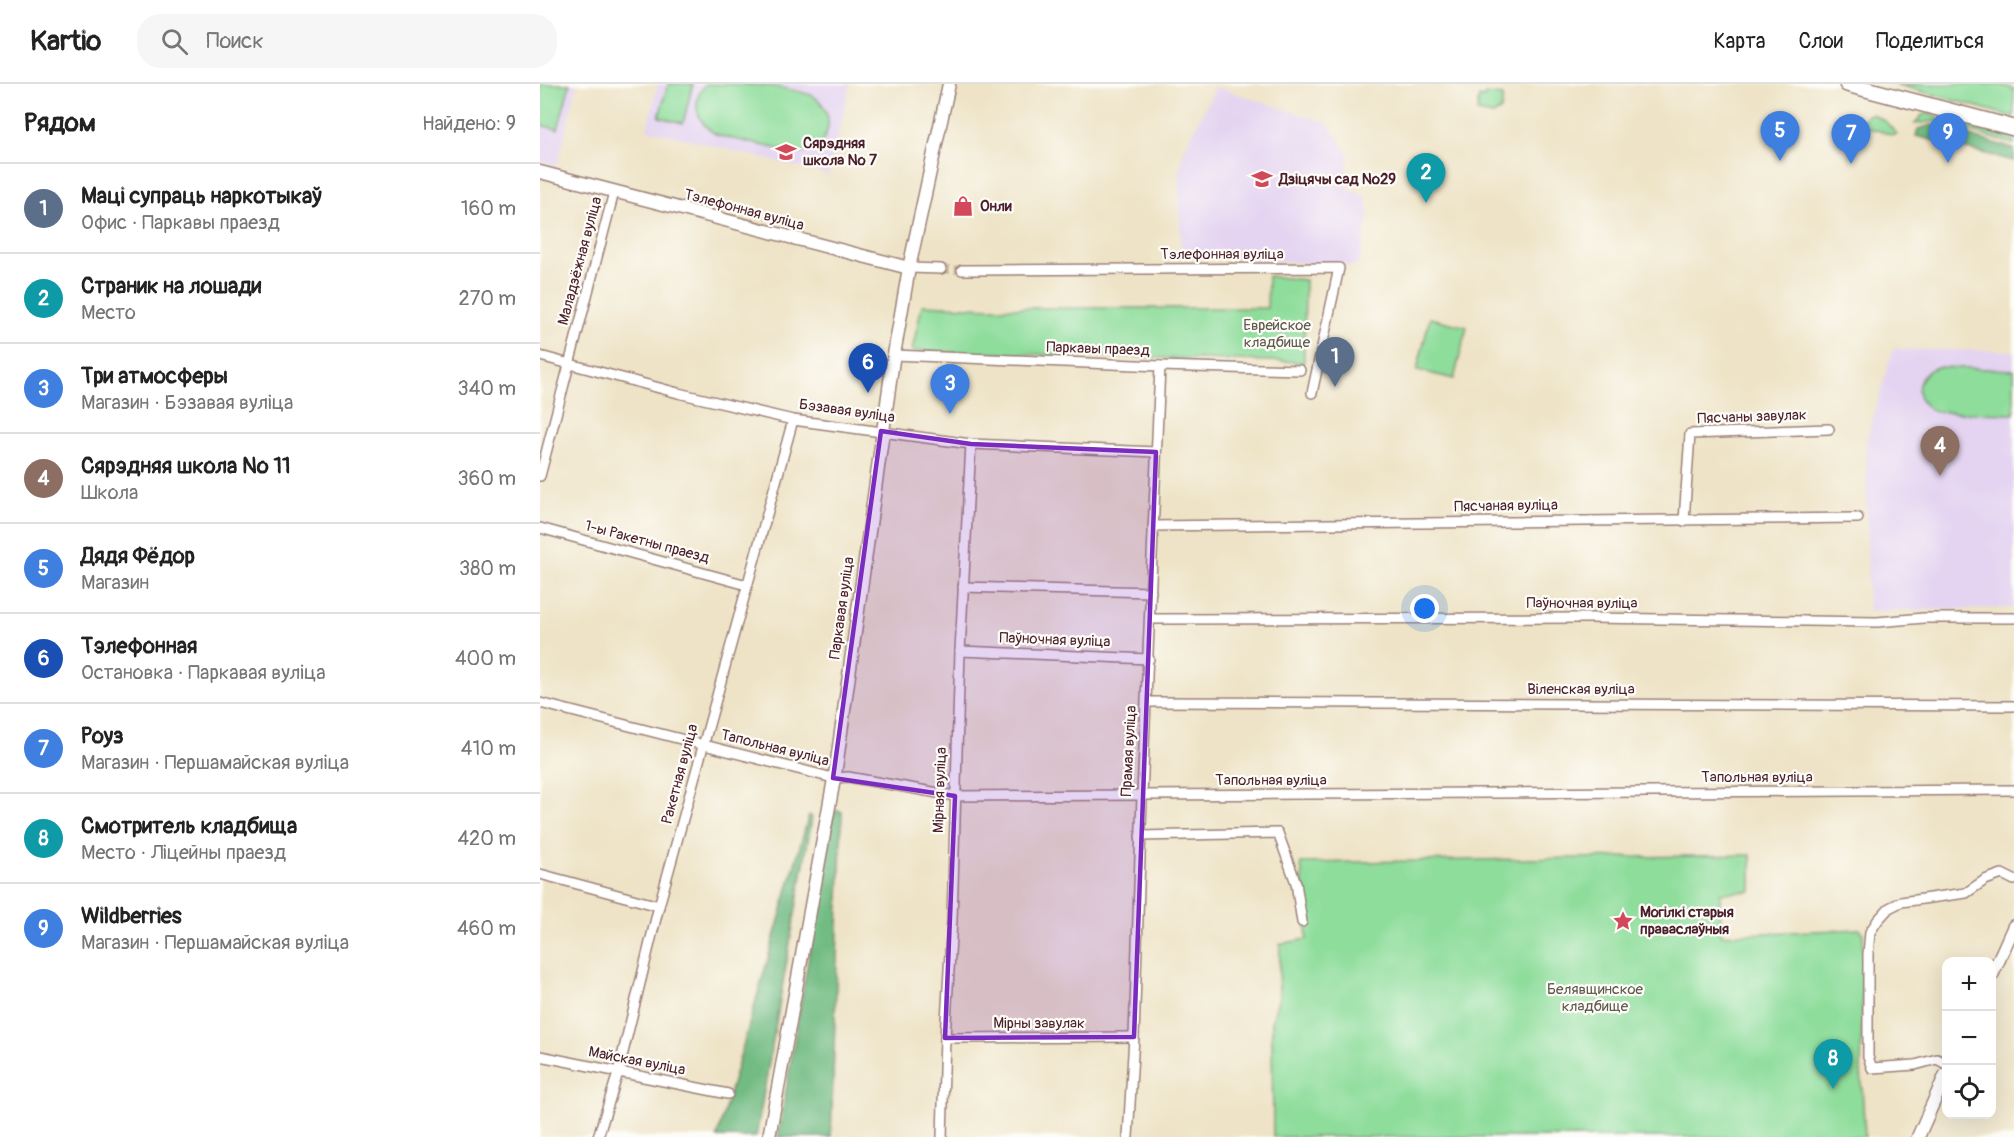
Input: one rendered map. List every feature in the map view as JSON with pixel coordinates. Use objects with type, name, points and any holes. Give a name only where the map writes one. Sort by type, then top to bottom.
[{"type":"main road","points":[[1847,84],[2014,128]]},
{"type":"street","name":"Паркавая вуліца","points":[[769,1137],[833,778],[881,431],[909,268],[949,84]]},
{"type":"street","name":"Тэлефонная вуліца","points":[[540,172],[909,268],[941,269]]},
{"type":"street","name":"Маладзёжная вуліца","points":[[540,476],[614,192]]},
{"type":"street","name":"Тэлефонная вуліца","points":[[962,270],[1339,268],[1312,393]]},
{"type":"street","name":"Паркавы праезд","points":[[894,355],[1300,370]]},
{"type":"street","name":"Бэзавая вуліца","points":[[540,356],[678,393],[793,420],[970,444],[1156,452]]},
{"type":"street","name":"Прамая вуліца","points":[[1128,1137],[1134,1037],[1160,366]]},
{"type":"street","name":"Ракетная вуліца","points":[[598,1137],[618,1073],[659,906],[793,420]]},
{"type":"street","name":"Пясчаны завулак","points":[[1684,521],[1690,434],[1829,429]]},
{"type":"street","name":"Мірная вуліца","points":[[942,1137],[970,444]]},
{"type":"street","name":"Пясчаная вуліца","points":[[1154,526],[1858,518]]},
{"type":"street","name":"1-ы Ракетны праезд","points":[[540,528],[747,585]]},
{"type":"street","points":[[963,586],[1151,592]]},
{"type":"street","name":"Паўночная вуліца","points":[[1150,619],[1588,618],[1877,622],[1924,618],[2014,618]]},
{"type":"street","name":"Паўночная вуліца","points":[[960,651],[1149,659]]},
{"type":"street","name":"Віленская вуліца","points":[[1147,702],[2014,706]]},
{"type":"street","name":"Тапольная вуліца","points":[[540,703],[833,778],[848,777],[955,796],[2014,790]]},
{"type":"street","points":[[1140,836],[1278,833],[1296,884],[1302,922]]},
{"type":"street","points":[[540,874],[659,906]]},
{"type":"street","points":[[1942,1062],[1937,1059],[1915,1065],[1872,1068],[1868,1057],[1870,932],[1889,908],[1901,902],[1966,893],[1985,880],[2002,874],[2014,880]]},
{"type":"street","points":[[1996,966],[2014,926]]},
{"type":"street","name":"Мірны завулак","points":[[945,1038],[1134,1037]]},
{"type":"street","name":"Майская вуліца","points":[[540,1056],[728,1094]]},
{"type":"street","points":[[1918,1137],[1942,1085]]},
{"type":"highlighted area","points":[[881,431],[971,444],[1156,452],[1134,1037],[945,1038],[955,796],[833,778]]},
{"type":"shaded area","points":[[540,84],[577,84],[557,166],[540,161]]},
{"type":"shaded area","name":"Сярэдняя школа № 7","points":[[658,84],[850,84],[829,175],[647,129]]},
{"type":"shaded area","name":"Дзіцячы сад №29","points":[[1216,87],[1327,123],[1349,155],[1344,186],[1366,197],[1369,218],[1356,266],[1181,255],[1179,172],[1185,147]]},
{"type":"shaded area","points":[[1893,349],[2014,351],[2014,608],[1868,611],[1866,442]]},
{"type":"green space","points":[[540,84],[570,84],[558,129],[540,125]]},
{"type":"green space","points":[[668,84],[693,84],[683,123],[659,117]]},
{"type":"green space","points":[[706,84],[773,87],[811,95],[826,111],[828,120],[824,139],[808,151],[797,153],[720,136],[706,127],[698,114],[698,99]]},
{"type":"green space","points":[[1895,84],[1997,84],[2014,89],[2014,117]]},
{"type":"green space","points":[[1485,94],[1503,96],[1501,110],[1493,115],[1477,112],[1479,97],[1484,98]]},
{"type":"green space","points":[[1872,114],[1885,121],[1897,134],[1893,135],[1862,126],[1867,115]]},
{"type":"green space","points":[[1928,114],[2014,139],[2014,144],[1934,121],[1915,124],[1922,115]]},
{"type":"green space","points":[[1932,125],[2014,149],[2014,161],[1916,136],[1918,129]]},
{"type":"green space","name":"Еврейское кладбище","points":[[1268,276],[1305,280],[1304,362],[912,351],[922,305],[991,308],[1267,308]]},
{"type":"green space","points":[[1430,318],[1467,327],[1454,379],[1417,370]]},
{"type":"green space","points":[[1937,367],[2014,370],[2014,414],[1938,412],[1929,408],[1920,397],[1919,383],[1923,376]]},
{"type":"green space","points":[[837,810],[842,812],[831,1137],[778,1137],[833,814]]},
{"type":"green space","points":[[809,815],[812,817],[756,1137],[717,1137]]},
{"type":"green space","name":"Белявщинское кладбище","points":[[1751,855],[1751,891],[1720,893],[1721,935],[1860,929],[1863,934],[1861,1070],[1865,1137],[1273,1137],[1272,1021],[1279,997],[1280,944],[1307,939],[1301,863]]},
{"type":"tunnel","points":[[941,269],[962,270]]},
{"type":"place","name":"Сярэдняя школа № 7","points":[[786,152]]},
{"type":"place","name":"Дядя Фёдор","points":[[1780,161]]},
{"type":"place","name":"Wildberries","points":[[1948,163]]},
{"type":"place","name":"Роуз","points":[[1851,164]]},
{"type":"place","name":"Дзіцячы сад №29","points":[[1262,179]]},
{"type":"place","name":"Страник на лошади","points":[[1426,203]]},
{"type":"place","name":"Онли","points":[[963,206]]},
{"type":"place","name":"Маці супраць наркотыкаў","points":[[1335,387]]},
{"type":"place","name":"Тэлефонная","points":[[868,393]]},
{"type":"place","name":"Три атмосферы","points":[[950,414]]},
{"type":"place","name":"Сярэдняя школа № 11","points":[[1940,476]]},
{"type":"place","name":"Могілкі старыя праваслаўныя","points":[[1623,921]]},
{"type":"place","name":"Смотритель кладбища","points":[[1833,1089]]}]
